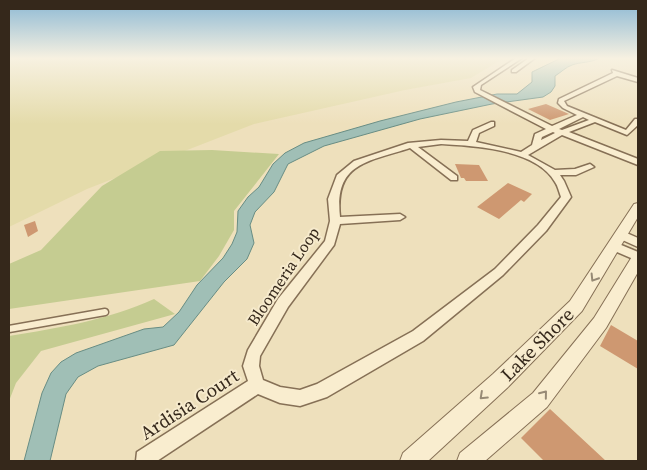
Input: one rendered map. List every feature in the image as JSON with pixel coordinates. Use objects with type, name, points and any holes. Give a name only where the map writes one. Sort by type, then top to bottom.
[{"type":"street","points":[[485,80],[476,86],[508,105],[554,126],[638,155]]},
{"type":"street","points":[[495,83],[500,80]]},
{"type":"street","points":[[601,80],[562,100],[560,103],[564,108],[627,133],[638,121]]},
{"type":"street","points":[[536,145],[538,136],[554,126],[582,115]]},
{"type":"street","points":[[522,155],[536,145],[595,120]]},
{"type":"street","points":[[471,143],[480,127],[491,124]]},
{"type":"street","points":[[567,131],[638,162]]},
{"type":"street","name":"Bloomeria Loop","points":[[257,385],[251,366],[257,345],[283,303],[330,242],[335,221],[333,199],[340,177],[358,163],[411,145],[441,142],[471,143],[522,155],[554,173]]},
{"type":"street","points":[[411,145],[454,178]]},
{"type":"street","points":[[554,173],[576,172],[590,168]]},
{"type":"street","points":[[257,385],[280,395],[300,398],[321,391],[418,336],[499,272],[542,228],[566,197],[564,188],[554,173]]},
{"type":"street","name":"Lake Shore","points":[[411,461],[500,381],[576,306],[625,241],[638,207]]},
{"type":"street","points":[[335,221],[400,217]]},
{"type":"street","points":[[625,241],[638,258]]},
{"type":"street","name":"Lake Shore","points":[[468,461],[540,400],[600,323],[638,258]]},
{"type":"street","name":"Ardisia Court","points":[[144,459],[257,385]]},
{"type":"lane","points":[[9,329],[105,312]]},
{"type":"shaded area","points":[[9,80],[460,80],[405,90],[254,124],[87,189],[9,227]]},
{"type":"green space","points":[[212,150],[279,154],[234,211],[234,230],[219,256],[200,281],[9,309],[9,264],[41,250],[102,186],[160,151]]},
{"type":"green space","points":[[154,299],[175,314],[41,351],[16,383],[9,401],[9,336],[101,318]]},
{"type":"water","points":[[532,80],[555,80],[555,86],[551,92],[543,97],[492,104],[420,119],[324,146],[288,164],[274,192],[255,212],[250,225],[254,243],[247,259],[224,282],[174,345],[98,366],[78,377],[66,394],[50,461],[24,461],[42,393],[51,373],[61,362],[76,353],[144,329],[163,327],[179,312],[197,285],[223,258],[232,244],[237,232],[238,211],[248,197],[259,187],[273,164],[285,153],[304,143],[380,121],[456,102],[497,94],[517,94],[532,82]]},
{"type":"building","points":[[546,104],[569,114],[550,120],[528,109]]},
{"type":"building","points":[[455,164],[479,165],[488,181],[466,181],[464,178],[461,178]]},
{"type":"building","points":[[508,183],[532,194],[524,202],[521,200],[499,219],[477,207]]},
{"type":"building","points":[[35,221],[38,231],[28,237],[24,225]]},
{"type":"building","points":[[611,325],[638,341],[638,369],[600,346]]},
{"type":"building","points":[[550,409],[606,461],[544,461],[521,438]]}]
